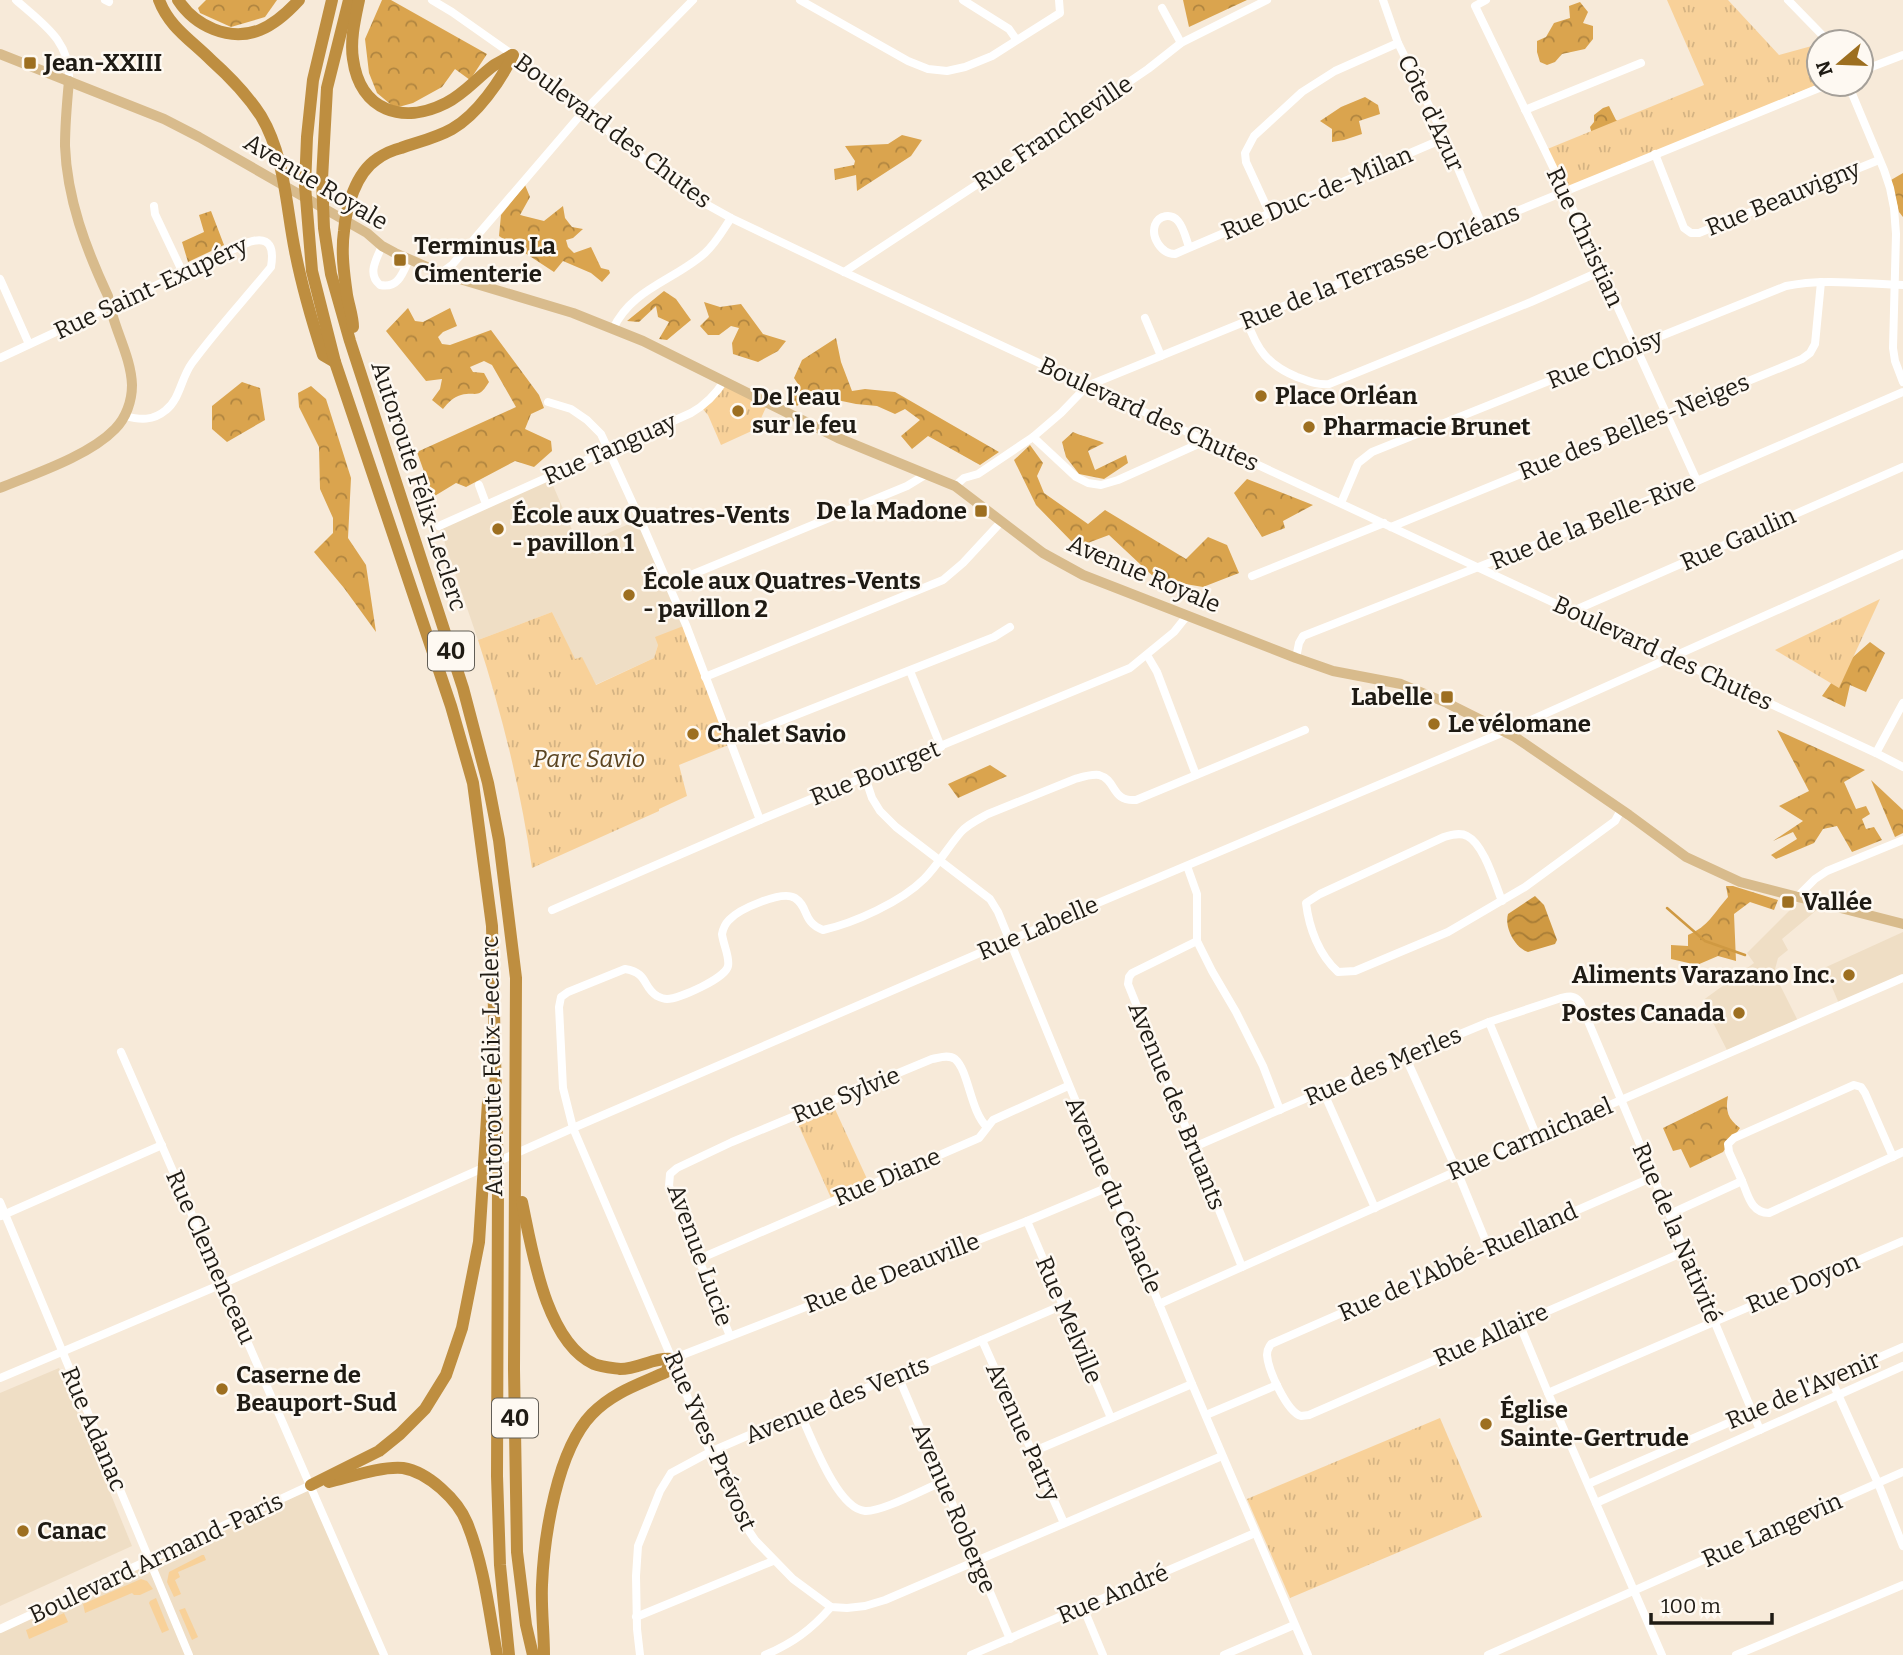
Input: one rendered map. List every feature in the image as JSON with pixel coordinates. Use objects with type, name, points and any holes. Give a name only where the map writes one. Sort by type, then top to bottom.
[{"type":"highway","points":[[159,0],[175,28],[212,60],[262,117],[279,166],[306,304],[323,355],[335,362]]},
{"type":"highway","points":[[178,0],[197,21],[213,29],[236,34],[259,30],[285,15],[299,0]]},
{"type":"highway","name":"Autoroute Félix-Leclerc","points":[[332,0],[313,80],[307,136],[305,186],[312,271],[335,362],[451,706],[473,783],[492,926],[495,1032],[491,1132],[498,1184],[498,1489],[500,1565],[509,1655]]},
{"type":"highway","name":"Autoroute Félix-Leclerc","points":[[349,0],[327,88],[322,179],[324,228],[331,274],[350,341],[463,688],[488,783],[499,840],[516,978],[514,1369],[517,1552],[526,1625],[533,1655]]},
{"type":"highway","points":[[359,0],[353,29],[353,59],[358,79],[369,97],[385,110],[406,113],[445,104],[495,65],[513,55]]},
{"type":"highway","points":[[350,341],[354,325],[342,251],[343,232],[347,211],[366,169],[377,159],[399,148],[454,128],[488,96],[513,55]]},
{"type":"highway","points":[[311,1485],[379,1451],[400,1434],[425,1409],[446,1375],[462,1328],[480,1242],[483,1186],[491,1132]]},
{"type":"highway","points":[[517,1179],[541,1286],[554,1321],[576,1351],[595,1364],[621,1369],[641,1366],[662,1357],[672,1359],[666,1372],[628,1388],[609,1399],[591,1415],[577,1435],[560,1471],[548,1530],[542,1586],[544,1655]]},
{"type":"highway","points":[[311,1485],[382,1469],[405,1468],[427,1477],[446,1494],[466,1520],[482,1573],[497,1655]]},
{"type":"main road","name":"Avenue Royale","points":[[1,54],[164,119],[367,233],[382,246],[410,259],[441,273],[573,313],[643,341],[838,438],[955,486],[1043,553],[1083,575],[1296,658],[1333,671],[1401,684],[1447,703],[1515,737],[1686,857],[1740,882],[1903,925]]},
{"type":"main road","points":[[0,488],[68,459],[100,441],[115,429],[125,416],[131,400],[132,384],[128,365],[109,307],[108,296],[82,235],[68,175],[65,147],[69,81]]},
{"type":"street","points":[[16,0],[47,26],[61,44],[68,58],[69,81]]},
{"type":"street","name":"Boulevard des Chutes","points":[[432,0],[513,55],[686,193],[731,218],[1903,767]]},
{"type":"street","points":[[441,273],[452,265],[583,112],[693,0]]},
{"type":"street","points":[[800,0],[908,61],[928,69],[947,71],[992,56],[1060,13],[1059,0]]},
{"type":"street","points":[[963,0],[1009,29],[1016,39]]},
{"type":"street","name":"Rue Francheville","points":[[844,272],[1028,151],[1181,43],[1267,0]]},
{"type":"street","name":"Côte d'Azur","points":[[1383,0],[1398,43],[1445,138],[1482,225]]},
{"type":"street","name":"Rue Christian","points":[[1486,0],[1475,5],[1565,192],[1697,481]]},
{"type":"street","points":[[1788,0],[1815,28]]},
{"type":"street","points":[[1162,8],[1181,43]]},
{"type":"street","points":[[1270,214],[1246,162],[1245,153],[1254,136],[1320,79],[1398,43]]},
{"type":"street","points":[[1875,66],[1903,55]]},
{"type":"street","points":[[1525,110],[1641,63]]},
{"type":"street","name":"Rue de la Terrasse-Orléans","points":[[955,486],[1033,437],[1087,386],[1805,94]]},
{"type":"street","points":[[1854,98],[1890,188],[1894,208],[1899,285],[1893,348],[1903,382]]},
{"type":"street","name":"Rue Duc-de-Milan","points":[[1189,247],[1176,218],[1165,216],[1156,222],[1154,228],[1159,246],[1164,252],[1175,254],[1445,138]]},
{"type":"street","name":"Rue Beauvigny","points":[[1655,154],[1684,228],[1691,233],[1699,233],[1879,160]]},
{"type":"street","points":[[154,206],[155,214],[183,273]]},
{"type":"street","points":[[613,329],[623,311],[638,297],[705,253],[731,218]]},
{"type":"street","name":"Rue Saint-Exupéry","points":[[0,358],[259,239],[267,242],[273,256],[271,267],[190,366],[175,400],[167,410],[154,418],[139,420],[125,416]]},
{"type":"street","points":[[382,246],[373,270],[374,278],[380,285],[396,283],[410,259]]},
{"type":"street","points":[[1247,321],[1262,354],[1271,363],[1289,374],[1311,382],[1329,384],[1601,271]]},
{"type":"street","points":[[0,279],[29,344]]},
{"type":"street","name":"Rue Choisy","points":[[1341,503],[1358,463],[1372,452],[1786,286],[1821,282],[1899,285]]},
{"type":"street","name":"Rue des Belles-Neiges","points":[[1252,576],[1387,525],[1802,359],[1810,353],[1815,344],[1821,282]]},
{"type":"street","points":[[1145,318],[1161,356]]},
{"type":"street","name":"Rue Tanguay","points":[[439,526],[701,407],[724,381]]},
{"type":"street","name":"Rue de la Belle-Rive","points":[[1296,658],[1303,636],[1697,481],[1903,392]]},
{"type":"street","points":[[548,402],[571,409],[601,434],[668,584],[760,820]]},
{"type":"street","points":[[1033,437],[1076,477],[1101,485],[1205,441]]},
{"type":"street","name":"Rue Gaulin","points":[[1573,611],[1903,467]]},
{"type":"street","points":[[668,584],[907,486],[925,475]]},
{"type":"street","points":[[479,485],[486,504]]},
{"type":"street","points":[[705,677],[943,580],[1000,522]]},
{"type":"street","name":"Rue Labelle","points":[[0,1378],[1010,940],[1504,732],[1903,554]]},
{"type":"street","name":"Rue Bourget","points":[[552,910],[760,820],[1130,668],[1174,632],[1186,617]]},
{"type":"street","points":[[730,741],[994,637],[1010,626]]},
{"type":"street","points":[[1147,655],[1157,672],[1196,775]]},
{"type":"street","points":[[909,671],[941,747]]},
{"type":"street","points":[[1877,753],[1903,703]]},
{"type":"street","points":[[939,860],[962,830],[975,821],[1075,779],[1099,775],[1108,781],[1119,797],[1127,801],[1136,800],[1305,730]]},
{"type":"street","name":"Avenue du Cénacle","points":[[865,778],[880,811],[896,827],[990,899],[998,912],[1192,1384],[1308,1655]]},
{"type":"street","points":[[1502,901],[1479,847],[1467,836],[1455,834],[1444,836],[1306,903],[1308,922],[1327,962],[1338,972],[1355,971],[1448,932],[1502,901],[1615,821],[1621,810]]},
{"type":"street","points":[[1797,897],[1827,871],[1903,840]]},
{"type":"street","name":"Rue Yves-Prévost","points":[[831,1607],[793,1579],[755,1540],[741,1519],[710,1452],[573,1128],[564,1088],[558,1007],[561,998],[568,992],[625,969],[642,975],[652,992],[659,997],[677,997],[725,973],[728,960],[722,934],[724,926],[745,908],[790,896],[797,899],[814,927],[823,930],[832,928],[897,900],[926,877],[939,860]]},
{"type":"street","points":[[1187,866],[1197,894],[1197,941],[1237,1012],[1263,1066],[1280,1110]]},
{"type":"street","name":"Avenue des Bruants","points":[[1197,941],[1132,973],[1128,984],[1242,1267]]},
{"type":"street","name":"Rue Carmichael","points":[[1159,1304],[1457,1171],[1903,978]]},
{"type":"street","name":"Rue des Merles","points":[[1194,1147],[1489,1022],[1561,998],[1576,998]]},
{"type":"street","name":"Rue de la Nativité","points":[[1576,998],[1580,1002],[1760,1430]]},
{"type":"street","points":[[1489,1022],[1537,1137]]},
{"type":"street","name":"Rue Clemenceau","points":[[121,1052],[384,1655]]},
{"type":"street","name":"Rue Sylvie","points":[[670,1174],[677,1168],[732,1142],[932,1059],[946,1056],[955,1059],[962,1070],[980,1121],[987,1127]]},
{"type":"street","points":[[1405,1056],[1489,1249]]},
{"type":"street","points":[[1893,1157],[1865,1093],[1861,1087],[1854,1085],[1734,1138],[1728,1144],[1754,1208],[1761,1213],[1769,1213],[1893,1157],[1903,1152]]},
{"type":"street","name":"Rue Diane","points":[[699,1259],[979,1138],[993,1120],[1068,1086]]},
{"type":"street","points":[[1323,1091],[1375,1208]]},
{"type":"street","points":[[2,1215],[162,1145]]},
{"type":"street","name":"Avenue Lucie","points":[[670,1174],[669,1186],[730,1336]]},
{"type":"street","name":"Rue de l'Abbé-Ruelland","points":[[1277,1385],[1267,1351],[1271,1344],[1653,1177]]},
{"type":"street","points":[[1670,1214],[1742,1181]]},
{"type":"street","name":"Rue de Deauville","points":[[672,1359],[1111,1186]]},
{"type":"street","name":"Rue Adanac","points":[[0,1202],[2,1215],[189,1655]]},
{"type":"street","name":"Rue Melville","points":[[1027,1221],[1111,1418]]},
{"type":"street","name":"Rue Doyon","points":[[1548,1393],[1903,1241]]},
{"type":"street","name":"Rue Allaire","points":[[1277,1385],[1296,1415],[1309,1415],[1686,1251]]},
{"type":"street","name":"Avenue des Vents","points":[[640,1655],[636,1617],[638,1546],[660,1491],[671,1474],[710,1452],[800,1413],[898,1376],[1063,1305]]},
{"type":"street","points":[[1519,1323],[1662,1655]]},
{"type":"street","name":"Avenue Patry","points":[[982,1340],[1064,1523]]},
{"type":"street","name":"Rue de l'Avenir","points":[[1588,1484],[1903,1347]]},
{"type":"street","name":"Rue de l'Avenir","points":[[1596,1503],[1903,1366]]},
{"type":"street","name":"Avenue Roberge","points":[[898,1376],[1010,1639]]},
{"type":"street","points":[[1831,1379],[1903,1546]]},
{"type":"street","points":[[1032,1452],[1192,1384]]},
{"type":"street","points":[[1206,1415],[1277,1385]]},
{"type":"street","points":[[800,1413],[830,1476],[844,1498],[855,1509],[867,1511],[881,1507],[942,1482]]},
{"type":"street","points":[[765,1655],[804,1634],[831,1607],[866,1606],[885,1600],[1222,1455]]},
{"type":"street","name":"Rue Langevin","points":[[1488,1655],[1903,1472]]},
{"type":"street","name":"Boulevard Armand-Paris","points":[[0,1629],[311,1485]]},
{"type":"street","name":"Rue André","points":[[971,1655],[1255,1533]]},
{"type":"street","points":[[636,1617],[773,1561]]},
{"type":"street","points":[[1736,1655],[1903,1585]]},
{"type":"street","points":[[1083,1607],[1103,1655]]},
{"type":"street","points":[[1224,1655],[1294,1625]]},
{"type":"shaded area","points":[[549,476],[579,546],[640,519],[686,625],[658,645],[654,658],[595,685],[582,658],[575,660],[552,612],[478,640],[439,526]]},
{"type":"shaded area","points":[[1802,898],[1824,904],[1782,939],[1788,950],[1778,958],[1774,973],[1799,1023],[1729,1054],[1702,1001],[1754,963],[1747,953]]},
{"type":"shaded area","points":[[1903,932],[1903,978],[1840,1006],[1824,968]]},
{"type":"shaded area","points":[[59,1368],[132,1546],[0,1606],[0,1393]]},
{"type":"shaded area","points":[[311,1485],[384,1655],[0,1655],[0,1630]]},
{"type":"green space","points":[[206,0],[277,0],[265,17],[231,27],[200,13],[198,8]]},
{"type":"green space","points":[[382,0],[391,0],[487,54],[470,80],[455,69],[442,87],[413,103],[395,108],[377,93],[369,73],[365,39]]},
{"type":"green space","points":[[1183,0],[1247,0],[1189,27]]},
{"type":"green space","points":[[1667,0],[1728,0],[1779,55],[1805,48],[1805,90],[1565,192],[1545,150],[1704,85]]},
{"type":"green space","points":[[1580,2],[1588,12],[1583,23],[1593,26],[1593,39],[1585,49],[1562,54],[1555,62],[1547,65],[1540,62],[1537,41],[1546,37],[1554,23],[1570,18],[1569,6]]},
{"type":"green space","points":[[1365,97],[1378,105],[1380,114],[1359,121],[1362,134],[1332,142],[1332,129],[1320,121],[1341,107]]},
{"type":"green space","points":[[1609,106],[1616,120],[1626,126],[1592,134],[1590,127],[1594,122],[1594,115]]},
{"type":"green space","points":[[902,135],[922,140],[911,156],[857,191],[856,175],[835,180],[834,169],[854,165],[855,161],[845,146],[888,144]]},
{"type":"green space","points":[[1903,173],[1903,217],[1899,212],[1891,180]]},
{"type":"green space","points":[[525,185],[530,197],[520,215],[544,221],[563,206],[565,218],[572,227],[583,229],[573,238],[566,240],[568,247],[574,253],[591,247],[601,268],[609,270],[610,273],[602,282],[591,273],[563,261],[554,272],[499,236],[501,215]]},
{"type":"green space","points":[[211,211],[224,245],[188,262],[182,242],[204,232],[199,215]]},
{"type":"green space","points":[[664,291],[676,299],[691,320],[667,340],[659,339],[669,322],[658,317],[656,306],[639,322],[627,321]]},
{"type":"green space","points":[[704,302],[720,307],[741,304],[763,334],[786,341],[778,351],[758,362],[733,354],[732,343],[739,328],[731,326],[719,335],[708,335],[700,326],[709,317]]},
{"type":"green space","points":[[408,308],[415,321],[423,322],[450,308],[457,326],[438,337],[442,344],[450,345],[491,330],[539,395],[544,408],[531,414],[525,429],[551,441],[552,451],[534,467],[515,461],[466,487],[456,483],[433,497],[417,452],[516,407],[492,365],[484,361],[470,367],[473,372],[484,373],[489,382],[482,391],[458,396],[443,409],[432,400],[440,389],[442,379],[426,381],[386,331]]},
{"type":"green space","points":[[836,338],[841,362],[852,391],[865,389],[895,392],[999,452],[980,465],[928,436],[912,449],[901,436],[920,420],[905,409],[895,414],[877,406],[856,404],[813,393],[797,406],[790,398],[800,387],[794,378],[802,360]]},
{"type":"green space","points":[[724,381],[768,403],[756,429],[721,445],[708,415],[701,407]]},
{"type":"green space","points":[[242,382],[260,388],[265,420],[227,442],[212,429],[212,406]]},
{"type":"green space","points":[[311,386],[326,399],[351,478],[348,538],[366,565],[376,632],[314,552],[333,533],[333,518],[320,489],[319,447],[299,407],[298,393]]},
{"type":"green space","points":[[1073,432],[1104,443],[1088,451],[1095,470],[1126,455],[1128,463],[1104,479],[1079,474],[1066,457],[1062,442]]},
{"type":"green space","points":[[1030,445],[1043,463],[1037,476],[1044,493],[1088,524],[1105,510],[1186,559],[1208,537],[1227,545],[1239,573],[1203,587],[1156,579],[1109,535],[1077,547],[1036,505],[1014,460]]},
{"type":"green space","points":[[1247,479],[1313,505],[1283,521],[1285,528],[1262,537],[1234,493]]},
{"type":"green space","points":[[1880,599],[1839,688],[1775,650]]},
{"type":"green space","name":"Parc Savio","points":[[552,612],[575,659],[582,657],[596,685],[654,658],[658,645],[655,637],[686,625],[731,744],[679,765],[687,796],[532,868],[510,752],[478,640]]},
{"type":"green space","points":[[1870,642],[1885,653],[1866,692],[1850,685],[1845,707],[1822,696],[1844,665]]},
{"type":"green space","points":[[1777,730],[1865,770],[1844,782],[1856,809],[1866,806],[1870,814],[1862,819],[1866,829],[1874,827],[1882,840],[1852,852],[1837,826],[1823,829],[1814,843],[1776,859],[1771,855],[1797,839],[1793,832],[1773,841],[1803,821],[1779,806],[1809,791]]},
{"type":"green space","points":[[990,765],[1007,776],[958,798],[948,784]]},
{"type":"green space","points":[[1871,780],[1903,810],[1903,833],[1895,837]]},
{"type":"green space","points":[[1726,886],[1778,900],[1774,910],[1750,902],[1734,914],[1736,961],[1718,956],[1697,965],[1671,959],[1671,945],[1688,946],[1688,935],[1706,924],[1728,897]]},
{"type":"green space","points":[[1728,1096],[1728,1114],[1740,1128],[1723,1152],[1690,1168],[1681,1149],[1673,1151],[1663,1128]]},
{"type":"green space","points":[[834,1107],[868,1181],[831,1198],[798,1124]]},
{"type":"green space","points":[[1440,1418],[1482,1517],[1290,1598],[1247,1499]]},
{"type":"green space","points":[[202,1555],[206,1560],[178,1572],[180,1577],[175,1580],[181,1594],[174,1597],[167,1582],[169,1572]]},
{"type":"green space","points":[[141,1579],[147,1581],[153,1589],[140,1595],[132,1593],[85,1613],[83,1604]]},
{"type":"green space","points":[[156,1598],[169,1630],[162,1633],[149,1603]]},
{"type":"green space","points":[[185,1608],[198,1637],[192,1640],[179,1610]]},
{"type":"green space","points":[[64,1613],[68,1622],[29,1639],[26,1630]]},
{"type":"water","points":[[1535,896],[1544,905],[1557,940],[1555,944],[1528,952],[1515,942],[1507,919],[1508,914]]},
{"type":"waterway","points":[[1667,908],[1705,941],[1745,955]]},
{"type":"place","name":"Jean-XXIII","points":[[30,63]]},
{"type":"place","name":"Terminus La Cimenterie","points":[[400,260]]},
{"type":"place","name":"Place Orléan","points":[[1261,396]]},
{"type":"place","name":"De l’eau sur le feu","points":[[738,411]]},
{"type":"place","name":"Pharmacie Brunet","points":[[1309,427]]},
{"type":"place","name":"De la Madone","points":[[981,511]]},
{"type":"place","name":"École aux Quatres-Vents - pavillon 1","points":[[498,529]]},
{"type":"place","name":"École aux Quatres-Vents - pavillon 2","points":[[629,595]]},
{"type":"place","name":"Labelle","points":[[1447,697]]},
{"type":"place","name":"Le vélomane","points":[[1434,724]]},
{"type":"place","name":"Chalet Savio","points":[[693,734]]},
{"type":"place","name":"Vallée","points":[[1788,902]]},
{"type":"place","name":"Aliments Varazano Inc.","points":[[1849,975]]},
{"type":"place","name":"Postes Canada","points":[[1739,1013]]},
{"type":"place","name":"Caserne de Beauport-Sud","points":[[222,1389]]},
{"type":"place","name":"Église Sainte-Gertrude","points":[[1486,1424]]},
{"type":"place","name":"Canac","points":[[23,1531]]}]
